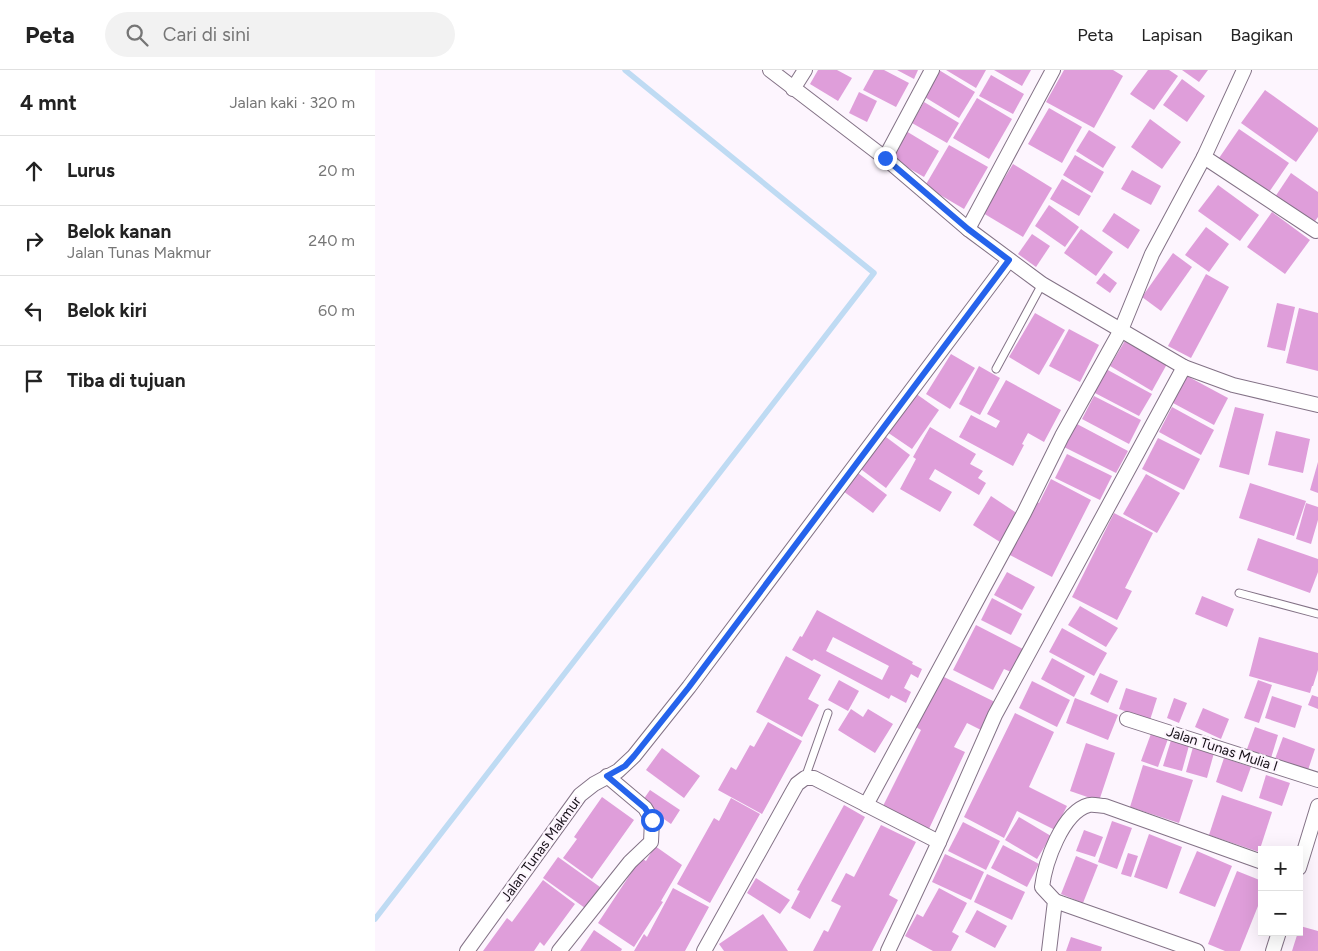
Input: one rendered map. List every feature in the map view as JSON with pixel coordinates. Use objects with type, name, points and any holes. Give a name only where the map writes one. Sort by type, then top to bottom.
[{"type":"street","points":[[770,70],[885,158],[968,229],[1042,284],[1184,367],[1233,385],[1318,405]]},
{"type":"street","points":[[793,89],[805,70]]},
{"type":"street","points":[[885,158],[932,70]]},
{"type":"street","points":[[968,229],[1053,70]]},
{"type":"street","points":[[866,805],[1015,529],[1062,436],[1121,330],[1152,254],[1203,157],[1244,70]]},
{"type":"street","points":[[1203,157],[1316,231]]},
{"type":"street","name":"Jalan Tunas Makmur","points":[[467,951],[580,795],[594,784],[625,766],[689,687],[1009,260]]},
{"type":"street","points":[[888,951],[939,842],[995,714],[1184,367]]},
{"type":"street","name":"Jalan Tunas Mulia I","points":[[1127,719],[1318,780]]},
{"type":"street","points":[[559,951],[631,862],[651,842],[652,820],[645,808],[607,776]]},
{"type":"street","points":[[705,951],[797,784],[805,778],[814,778],[939,842]]},
{"type":"street","points":[[1197,951],[1162,945],[1055,901],[1042,887],[1047,861],[1066,824],[1073,815],[1090,805],[1105,806],[1258,861]]},
{"type":"street","points":[[1303,855],[1318,806]]},
{"type":"street","points":[[1049,951],[1055,901]]},
{"type":"street","points":[[1273,951],[1278,936]]},
{"type":"lane","points":[[997,369],[1042,284]]},
{"type":"lane","points":[[1239,592],[1318,614]]},
{"type":"lane","points":[[805,778],[828,713]]},
{"type":"building","points":[[818,70],[837,70],[852,78],[838,101],[810,84]]},
{"type":"building","points":[[874,70],[884,70],[909,83],[896,107],[863,90]]},
{"type":"building","points":[[897,70],[918,70],[914,79]]},
{"type":"building","points":[[939,70],[975,92],[959,118],[923,96]]},
{"type":"building","points":[[946,70],[986,70],[976,88]]},
{"type":"building","points":[[994,70],[1031,70],[1022,86]]},
{"type":"building","points":[[1064,70],[1113,70],[1123,76],[1094,128],[1046,102]]},
{"type":"building","points":[[1148,70],[1169,70],[1178,76],[1154,110],[1130,94]]},
{"type":"building","points":[[1182,70],[1208,70],[1199,82]]},
{"type":"building","points":[[991,75],[1024,94],[1013,114],[979,96]]},
{"type":"building","points":[[1182,79],[1205,96],[1187,122],[1163,105]]},
{"type":"building","points":[[1265,90],[1318,128],[1318,131],[1296,162],[1241,123]]},
{"type":"building","points":[[859,92],[877,101],[867,122],[849,113]]},
{"type":"building","points":[[977,98],[1012,119],[989,159],[953,138]]},
{"type":"building","points":[[924,102],[959,123],[947,143],[912,123]]},
{"type":"building","points":[[1049,108],[1082,127],[1062,163],[1028,144]]},
{"type":"building","points":[[1150,119],[1181,142],[1162,169],[1131,147]]},
{"type":"building","points":[[1239,129],[1289,163],[1267,195],[1217,161]]},
{"type":"building","points":[[1089,130],[1116,147],[1103,168],[1076,151]]},
{"type":"building","points":[[906,131],[939,151],[924,177],[891,158]]},
{"type":"building","points":[[949,145],[988,167],[964,209],[925,186]]},
{"type":"building","points":[[1075,155],[1104,172],[1092,193],[1063,175]]},
{"type":"building","points":[[1013,164],[1052,188],[1023,237],[983,213]]},
{"type":"building","points":[[1132,170],[1161,186],[1151,205],[1121,189]]},
{"type":"building","points":[[1291,173],[1318,192],[1318,217],[1313,224],[1275,197]]},
{"type":"building","points":[[1062,179],[1091,196],[1079,216],[1050,199]]},
{"type":"building","points":[[1218,185],[1259,215],[1240,241],[1198,211]]},
{"type":"building","points":[[1049,205],[1079,227],[1065,247],[1035,226]]},
{"type":"building","points":[[1272,212],[1310,240],[1285,274],[1247,247]]},
{"type":"building","points":[[1114,213],[1140,230],[1128,249],[1102,231]]},
{"type":"building","points":[[1206,227],[1229,244],[1209,272],[1185,255]]},
{"type":"building","points":[[1081,229],[1113,252],[1096,276],[1064,253]]},
{"type":"building","points":[[1032,234],[1050,246],[1036,267],[1018,254]]},
{"type":"building","points":[[1173,253],[1192,267],[1161,311],[1142,297]]},
{"type":"building","points":[[1104,273],[1117,283],[1110,293],[1096,283]]},
{"type":"building","points":[[1206,274],[1229,287],[1191,358],[1168,346]]},
{"type":"building","points":[[1277,303],[1295,307],[1285,351],[1267,347]]},
{"type":"building","points":[[1299,308],[1318,313],[1318,371],[1286,363]]},
{"type":"building","points":[[1035,313],[1065,330],[1039,375],[1009,357]]},
{"type":"building","points":[[1069,329],[1099,345],[1080,382],[1049,366]]},
{"type":"building","points":[[1126,339],[1167,364],[1152,391],[1110,366]]},
{"type":"building","points":[[951,354],[975,368],[950,409],[926,394]]},
{"type":"building","points":[[979,366],[1000,378],[980,415],[959,404]]},
{"type":"building","points":[[1106,369],[1152,394],[1139,416],[1093,392]]},
{"type":"building","points":[[1187,376],[1228,398],[1214,425],[1173,403]]},
{"type":"building","points":[[1006,380],[1061,410],[1044,442],[1028,433],[1013,466],[959,437],[971,415],[996,428],[1000,421],[987,414]]},
{"type":"building","points":[[915,393],[939,410],[912,449],[887,432]]},
{"type":"building","points":[[1094,396],[1141,420],[1129,444],[1082,419]]},
{"type":"building","points":[[1172,407],[1214,430],[1201,455],[1159,432]]},
{"type":"building","points":[[1235,407],[1264,414],[1249,475],[1219,467]]},
{"type":"building","points":[[1077,424],[1128,451],[1116,473],[1064,447]]},
{"type":"building","points":[[930,427],[976,454],[970,464],[983,471],[978,478],[986,483],[979,495],[935,469],[929,479],[952,492],[940,512],[900,489],[916,459],[913,457]]},
{"type":"building","points":[[1276,431],[1310,439],[1303,473],[1268,465]]},
{"type":"building","points":[[882,434],[910,455],[886,488],[858,467]]},
{"type":"building","points":[[1158,438],[1200,459],[1184,490],[1142,469]]},
{"type":"building","points":[[1067,454],[1112,476],[1100,500],[1055,478]]},
{"type":"building","points":[[1318,462],[1318,493],[1310,490]]},
{"type":"building","points":[[858,473],[887,495],[873,513],[843,491]]},
{"type":"building","points":[[1146,474],[1180,493],[1157,533],[1123,514]]},
{"type":"building","points":[[1051,479],[1091,500],[1052,577],[1008,554],[1035,501],[1039,503]]},
{"type":"building","points":[[1250,483],[1306,501],[1294,536],[1239,518]]},
{"type":"building","points":[[991,496],[1018,514],[1000,542],[973,525]]},
{"type":"building","points":[[1306,503],[1318,507],[1318,520],[1311,544],[1296,539]]},
{"type":"building","points":[[1114,513],[1153,533],[1125,588],[1132,591],[1117,620],[1072,597]]},
{"type":"building","points":[[1258,538],[1318,559],[1318,572],[1310,593],[1247,570]]},
{"type":"building","points":[[1007,572],[1035,587],[1022,610],[994,595]]},
{"type":"building","points":[[1202,596],[1234,609],[1227,627],[1195,614]]},
{"type":"building","points":[[992,598],[1022,614],[1011,635],[981,620]]},
{"type":"building","points":[[1080,606],[1118,628],[1106,647],[1068,625]]},
{"type":"building","points":[[817,610],[913,662],[912,664],[922,669],[918,678],[911,674],[904,688],[911,692],[906,703],[891,695],[889,699],[814,659],[812,661],[792,650],[800,636],[802,637]],"holes":[[[833,637],[889,666],[882,680],[826,651]]]},
{"type":"building","points":[[976,625],[1023,649],[1011,672],[1004,669],[993,690],[953,670]]},
{"type":"building","points":[[1062,628],[1107,653],[1094,676],[1049,652]]},
{"type":"building","points":[[1259,637],[1318,653],[1318,670],[1310,693],[1249,676]]},
{"type":"building","points":[[786,656],[821,675],[808,699],[819,705],[802,737],[756,712]]},
{"type":"building","points":[[1052,658],[1085,676],[1074,697],[1041,679]]},
{"type":"building","points":[[1100,673],[1118,681],[1108,703],[1090,694]]},
{"type":"building","points":[[942,676],[995,702],[981,730],[967,723],[954,747],[965,752],[928,831],[882,808],[921,730],[916,727]]},
{"type":"building","points":[[839,680],[859,691],[848,711],[828,700]]},
{"type":"building","points":[[1258,680],[1272,685],[1259,723],[1244,718]]},
{"type":"building","points":[[1032,681],[1070,700],[1057,727],[1019,708]]},
{"type":"building","points":[[1126,688],[1157,698],[1150,720],[1119,709]]},
{"type":"building","points":[[1312,695],[1318,697],[1318,709],[1308,705]]},
{"type":"building","points":[[1272,696],[1302,706],[1295,728],[1265,718]]},
{"type":"building","points":[[1075,698],[1118,715],[1108,740],[1066,723]]},
{"type":"building","points":[[1174,698],[1187,703],[1179,723],[1167,718]]},
{"type":"building","points":[[1203,708],[1229,719],[1221,739],[1195,727]]},
{"type":"building","points":[[851,709],[863,717],[868,709],[893,724],[875,753],[838,730]]},
{"type":"building","points":[[1015,713],[1054,732],[1029,787],[1067,806],[1055,830],[1017,811],[1004,838],[964,817]]},
{"type":"building","points":[[768,722],[802,741],[762,814],[718,790],[731,767],[736,770],[750,745],[754,747]]},
{"type":"building","points":[[1255,727],[1278,735],[1271,758],[1247,749]]},
{"type":"building","points":[[1152,731],[1169,736],[1158,767],[1141,761]]},
{"type":"building","points":[[1172,737],[1190,742],[1182,771],[1163,766]]},
{"type":"building","points":[[1283,737],[1315,749],[1308,770],[1275,759]]},
{"type":"building","points":[[1086,743],[1115,753],[1099,801],[1070,791]]},
{"type":"building","points":[[1193,747],[1214,753],[1207,778],[1186,772]]},
{"type":"building","points":[[662,748],[700,776],[684,798],[646,770]]},
{"type":"building","points":[[1224,758],[1251,767],[1242,792],[1216,782]]},
{"type":"building","points":[[1143,765],[1193,780],[1179,823],[1130,807]]},
{"type":"building","points":[[1266,775],[1290,783],[1282,806],[1259,798]]},
{"type":"building","points":[[650,790],[680,810],[671,824],[651,810],[653,807],[643,800]]},
{"type":"building","points":[[1222,795],[1272,812],[1261,846],[1258,846],[1258,852],[1209,835]]},
{"type":"building","points":[[602,797],[634,820],[592,879],[563,858],[577,839],[574,837]]},
{"type":"building","points":[[731,798],[760,814],[710,903],[677,884],[714,818],[719,821]]},
{"type":"building","points":[[844,805],[865,817],[810,919],[791,908],[800,891],[797,890]]},
{"type":"building","points":[[1019,817],[1051,836],[1037,859],[1005,840]]},
{"type":"building","points":[[1112,821],[1132,828],[1117,869],[1098,862]]},
{"type":"building","points":[[963,822],[1000,841],[986,870],[948,851]]},
{"type":"building","points":[[881,825],[916,842],[889,895],[898,900],[872,951],[813,951],[824,930],[828,932],[841,906],[831,901],[846,873],[854,877]]},
{"type":"building","points":[[1084,830],[1103,837],[1095,857],[1076,851]]},
{"type":"building","points":[[1149,834],[1182,847],[1167,889],[1134,877]]},
{"type":"building","points":[[1003,845],[1039,864],[1027,887],[991,868]]},
{"type":"building","points":[[655,846],[682,865],[661,901],[663,902],[634,947],[598,923],[641,858],[646,861]]},
{"type":"building","points":[[1197,851],[1232,866],[1215,907],[1179,893]]},
{"type":"building","points":[[1128,853],[1138,856],[1131,877],[1121,874]]},
{"type":"building","points":[[945,854],[984,872],[971,900],[932,882]]},
{"type":"building","points":[[1076,856],[1098,865],[1083,903],[1061,894]]},
{"type":"building","points":[[558,857],[600,887],[585,908],[543,878]]},
{"type":"building","points":[[1237,871],[1258,879],[1258,906],[1240,951],[1225,951],[1208,944]]},
{"type":"building","points":[[987,874],[1025,892],[1012,920],[974,902]]},
{"type":"building","points":[[756,878],[790,900],[780,914],[747,893]]},
{"type":"building","points":[[543,880],[575,904],[544,946],[540,942],[534,951],[483,951],[507,918],[512,922]]},
{"type":"building","points":[[673,888],[709,907],[685,951],[634,951],[644,934],[647,937]]},
{"type":"building","points":[[939,888],[967,903],[952,932],[959,936],[951,951],[933,951],[905,936],[917,914],[923,917]]},
{"type":"building","points":[[977,910],[1007,926],[995,948],[965,932]]},
{"type":"building","points":[[763,914],[788,951],[724,951],[719,944]]},
{"type":"building","points":[[1303,927],[1318,931],[1318,951],[1292,951],[1297,936],[1303,936]]},
{"type":"building","points":[[594,930],[622,949],[621,951],[580,951]]},
{"type":"building","points":[[1071,937],[1102,947],[1101,951],[1066,951]]},
{"type":"waterway","points":[[375,919],[874,273],[625,70]]},
{"type":"route","points":[[652,820],[645,808],[607,776],[625,766],[689,687],[1009,260],[968,229],[885,158]]}]
